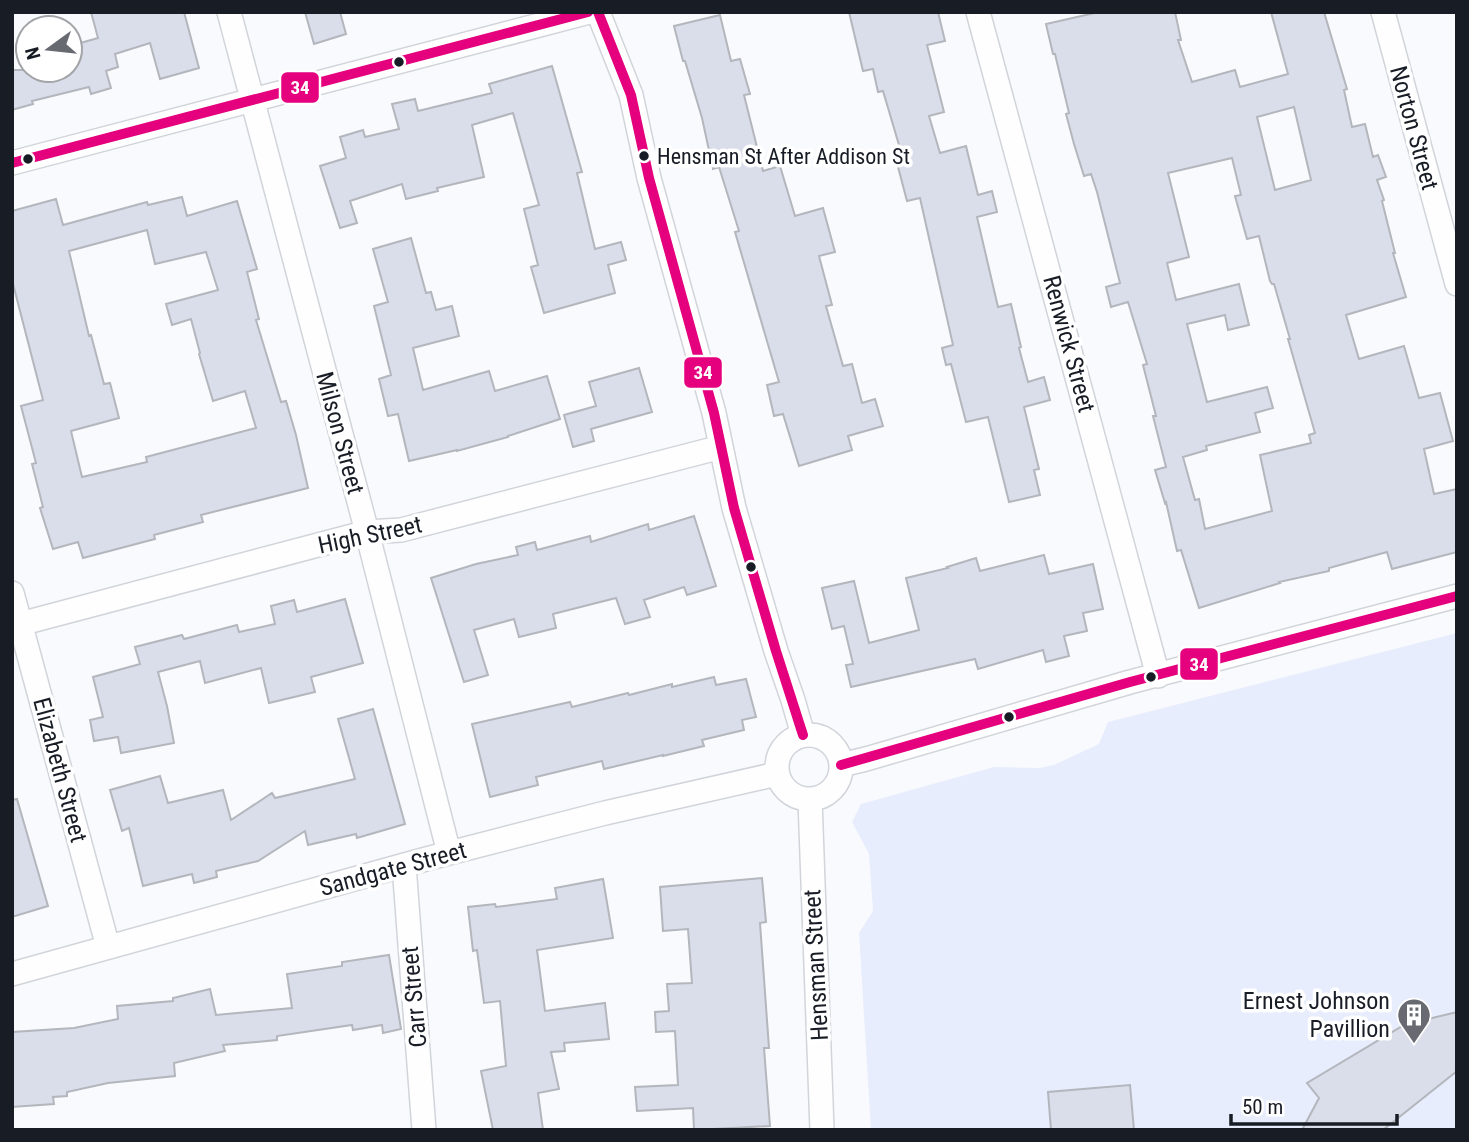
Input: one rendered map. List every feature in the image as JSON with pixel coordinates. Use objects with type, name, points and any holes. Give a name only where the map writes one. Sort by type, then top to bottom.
[{"type":"street","name":"Milson Street","points":[[229,12],[449,853]]},
{"type":"street","points":[[12,163],[589,12]]},
{"type":"street","points":[[598,12],[631,94],[649,178],[708,388],[742,534],[775,651],[803,735]]},
{"type":"street","name":"Renwick Street","points":[[978,12],[1158,676]]},
{"type":"street","name":"Norton Street","points":[[1383,12],[1457,284]]},
{"type":"street","name":"High Street","points":[[20,624],[367,533],[401,530],[721,447]]},
{"type":"street","name":"Elizabeth Street","points":[[12,593],[107,947]]},
{"type":"street","points":[[841,765],[1003,718],[1457,596]]},
{"type":"street","points":[[803,735],[824,738],[833,745],[841,765],[836,785],[829,793],[810,800],[792,796],[777,774],[779,754],[785,745],[803,735]]},
{"type":"street","name":"Sandgate Street","points":[[12,974],[449,853],[605,813],[777,774]]},
{"type":"street","name":"Hensman Street","points":[[810,800],[822,1130]]},
{"type":"street","name":"Carr Street","points":[[404,865],[424,1130]]},
{"type":"shaded area","points":[[1457,633],[1457,1130],[871,1130],[859,933],[873,911],[869,854],[852,822],[861,804],[994,767],[1040,768],[1054,765],[1099,744],[1108,722]]},
{"type":"building","points":[[91,12],[184,12],[199,68],[160,79],[150,43],[115,54],[118,67],[106,71],[111,88],[91,94],[89,87],[32,101],[33,104],[12,110],[12,70],[14,84],[84,84],[84,42],[98,38]]},
{"type":"building","points":[[305,12],[340,12],[346,34],[314,44]]},
{"type":"building","points":[[849,12],[938,12],[945,41],[927,45],[944,112],[929,116],[940,153],[966,146],[978,195],[992,191],[997,212],[977,217],[998,307],[1011,304],[1028,382],[1044,377],[1050,400],[1024,407],[1039,469],[1034,470],[1040,495],[1009,502],[988,417],[966,422],[951,364],[946,365],[942,348],[953,345],[920,198],[907,201],[897,163],[904,162],[883,91],[878,92],[873,69],[863,71]]},
{"type":"building","points":[[1099,12],[1175,12],[1181,40],[1178,40],[1192,82],[1235,70],[1240,87],[1288,74],[1271,12],[1324,12],[1347,89],[1344,90],[1352,127],[1365,124],[1373,157],[1378,155],[1386,177],[1377,180],[1406,297],[1346,315],[1359,359],[1404,346],[1419,398],[1440,393],[1453,441],[1424,449],[1434,494],[1457,489],[1457,552],[1392,569],[1387,552],[1199,608],[1181,550],[1177,551],[1166,502],[1155,470],[1166,467],[1143,365],[1147,364],[1128,302],[1111,307],[1106,287],[1120,283],[1097,192],[1091,174],[1084,176],[1074,144],[1066,114],[1069,113],[1046,24]],"holes":[[[1294,107],[1311,180],[1275,190],[1257,117]],[[1232,158],[1241,195],[1235,196],[1247,239],[1259,236],[1315,433],[1309,435],[1311,443],[1260,455],[1272,511],[1205,529],[1199,499],[1195,500],[1183,457],[1207,450],[1206,446],[1260,432],[1255,413],[1273,408],[1267,387],[1207,402],[1187,324],[1225,315],[1228,330],[1249,325],[1239,284],[1176,300],[1167,263],[1189,257],[1168,173]]]},
{"type":"building","points":[[720,15],[731,61],[740,59],[750,94],[744,95],[763,171],[780,166],[795,216],[823,208],[835,252],[819,256],[832,305],[826,306],[843,366],[852,364],[862,403],[875,399],[883,426],[848,436],[852,450],[799,466],[783,414],[774,416],[767,385],[779,382],[735,232],[739,231],[719,167],[713,169],[702,118],[674,26]]},
{"type":"building","points":[[552,66],[582,172],[577,173],[595,249],[621,242],[626,260],[608,265],[615,293],[544,313],[531,267],[538,265],[524,209],[539,205],[513,113],[472,125],[484,177],[437,188],[438,191],[406,199],[402,184],[350,201],[357,223],[340,228],[320,166],[346,158],[340,137],[363,130],[365,137],[399,129],[392,104],[415,99],[418,111],[492,93],[489,84]]},
{"type":"building","points":[[182,197],[187,216],[237,201],[257,269],[247,272],[259,319],[256,320],[281,402],[286,401],[308,488],[201,515],[203,522],[154,535],[155,539],[83,558],[78,542],[53,549],[40,508],[43,507],[32,464],[36,463],[21,406],[43,400],[12,280],[12,211],[56,199],[63,225],[147,202],[148,205]],"holes":[[[147,230],[155,264],[206,252],[218,290],[166,304],[172,325],[191,319],[213,401],[245,391],[256,428],[146,457],[147,462],[82,477],[71,431],[119,418],[110,383],[104,384],[91,335],[89,336],[69,251]]]},
{"type":"building","points":[[411,238],[426,293],[431,292],[436,310],[452,306],[459,336],[413,348],[423,390],[489,371],[495,391],[547,376],[560,419],[508,437],[409,461],[398,414],[388,416],[379,379],[391,375],[374,306],[388,302],[373,249]]},
{"type":"building","points":[[639,368],[652,412],[591,429],[594,441],[573,447],[564,415],[596,406],[589,382]]},
{"type":"building","points":[[694,516],[716,586],[687,595],[684,587],[644,600],[650,617],[625,624],[616,598],[553,614],[556,628],[519,637],[514,619],[474,630],[488,675],[464,682],[431,578],[518,555],[516,547],[535,542],[537,550],[590,536],[591,542],[648,524],[649,530]]},
{"type":"building","points":[[1044,555],[1049,574],[1093,564],[1103,609],[1083,613],[1087,631],[1064,636],[1069,656],[1046,662],[1043,650],[978,669],[975,659],[851,687],[846,665],[853,664],[844,626],[832,629],[822,588],[854,581],[869,643],[919,630],[906,578],[976,558],[980,571]]},
{"type":"building","points":[[345,599],[363,663],[311,677],[315,692],[269,703],[261,668],[205,683],[200,661],[158,672],[174,743],[121,753],[118,737],[94,741],[90,720],[103,717],[93,677],[140,664],[135,647],[182,635],[184,639],[237,625],[239,632],[275,624],[271,606],[294,600],[297,612]]},
{"type":"building","points":[[714,677],[716,685],[746,679],[756,717],[742,720],[744,730],[702,740],[704,746],[663,756],[604,769],[602,761],[536,777],[538,785],[490,797],[472,724],[570,702],[572,707],[628,693],[629,695],[672,684],[672,687]]},
{"type":"building","points":[[373,709],[405,824],[357,838],[356,834],[308,845],[305,831],[258,861],[216,871],[217,877],[194,883],[192,874],[143,886],[129,828],[122,831],[110,790],[160,776],[168,803],[223,790],[231,820],[272,793],[275,798],[355,779],[338,719]]},
{"type":"building","points":[[17,799],[48,906],[12,917],[12,800]]},
{"type":"building","points":[[762,878],[766,922],[760,923],[769,1048],[764,1048],[770,1126],[694,1130],[693,1108],[637,1111],[635,1087],[678,1085],[675,1031],[656,1032],[655,1012],[669,1011],[667,984],[692,983],[688,929],[663,931],[660,887]]},
{"type":"building","points":[[603,879],[613,938],[537,950],[545,1011],[605,1003],[609,1039],[564,1043],[565,1051],[551,1052],[559,1089],[538,1093],[543,1130],[493,1130],[481,1071],[506,1066],[500,1001],[484,1003],[477,950],[473,951],[468,907],[495,904],[496,907],[557,899],[555,888]]},
{"type":"building","points":[[389,955],[401,1029],[383,1033],[382,1025],[353,1030],[352,1025],[277,1036],[277,1040],[223,1045],[225,1051],[174,1063],[175,1076],[108,1083],[67,1092],[67,1096],[53,1097],[54,1104],[12,1107],[12,1032],[74,1028],[118,1019],[117,1006],[173,1001],[173,998],[210,989],[216,1015],[292,1008],[287,974],[342,966],[342,962]]},
{"type":"building","name":"Ernest Johnson Pavillion","points":[[1457,1012],[1457,1071],[1383,1130],[1302,1130],[1319,1098],[1307,1083],[1424,1013],[1428,1019]]},
{"type":"building","points":[[1130,1085],[1134,1130],[1051,1130],[1048,1092]]},
{"type":"transit line","name":"34","points":[[12,163],[588,12]]},
{"type":"transit line","name":"34","points":[[598,12],[631,95],[649,178],[714,413],[734,508],[803,735]]},
{"type":"transit line","name":"34","points":[[841,765],[1130,682],[1457,596]]},
{"type":"place","name":"Hensman St After Addison St","points":[[644,156]]},
{"type":"place","name":"Ernest Johnson Pavillion","points":[[1414,1045]]}]
